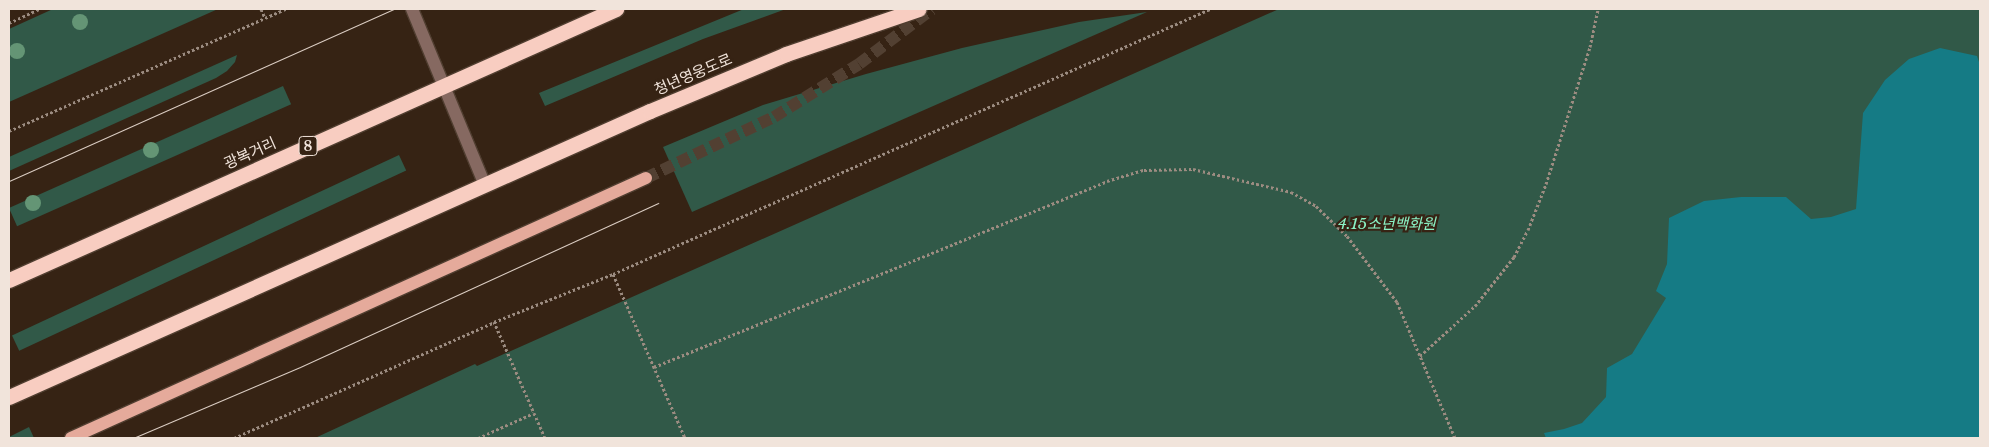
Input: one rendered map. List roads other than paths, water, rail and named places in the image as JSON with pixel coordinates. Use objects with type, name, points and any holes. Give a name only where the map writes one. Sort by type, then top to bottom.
[{"type":"highway","name":"청년영웅도로","points":[[485,185],[650,111],[786,54],[919,9]]},
{"type":"highway","name":"광복거리","points":[[9,280],[611,10]]},
{"type":"highway","points":[[9,397],[485,185]]},
{"type":"main road","points":[[71,438],[646,178]]},
{"type":"lane","points":[[412,9],[485,185]]},
{"type":"water","points":[[1940,48],[1977,56],[1980,65],[1980,438],[1546,438],[1544,433],[1582,423],[1606,397],[1607,368],[1632,354],[1666,298],[1656,291],[1667,264],[1669,218],[1704,201],[1741,197],[1786,197],[1811,219],[1831,217],[1856,209],[1863,113],[1885,80],[1909,59]]},
{"type":"tunnel","points":[[646,178],[774,117],[859,64],[932,9]]},
{"type":"tram line","points":[[9,181],[394,9]]},
{"type":"tram line","points":[[133,438],[300,367],[658,203]]},
{"type":"park label","name":"4.15소년백화원","points":[[1387,224]]}]
